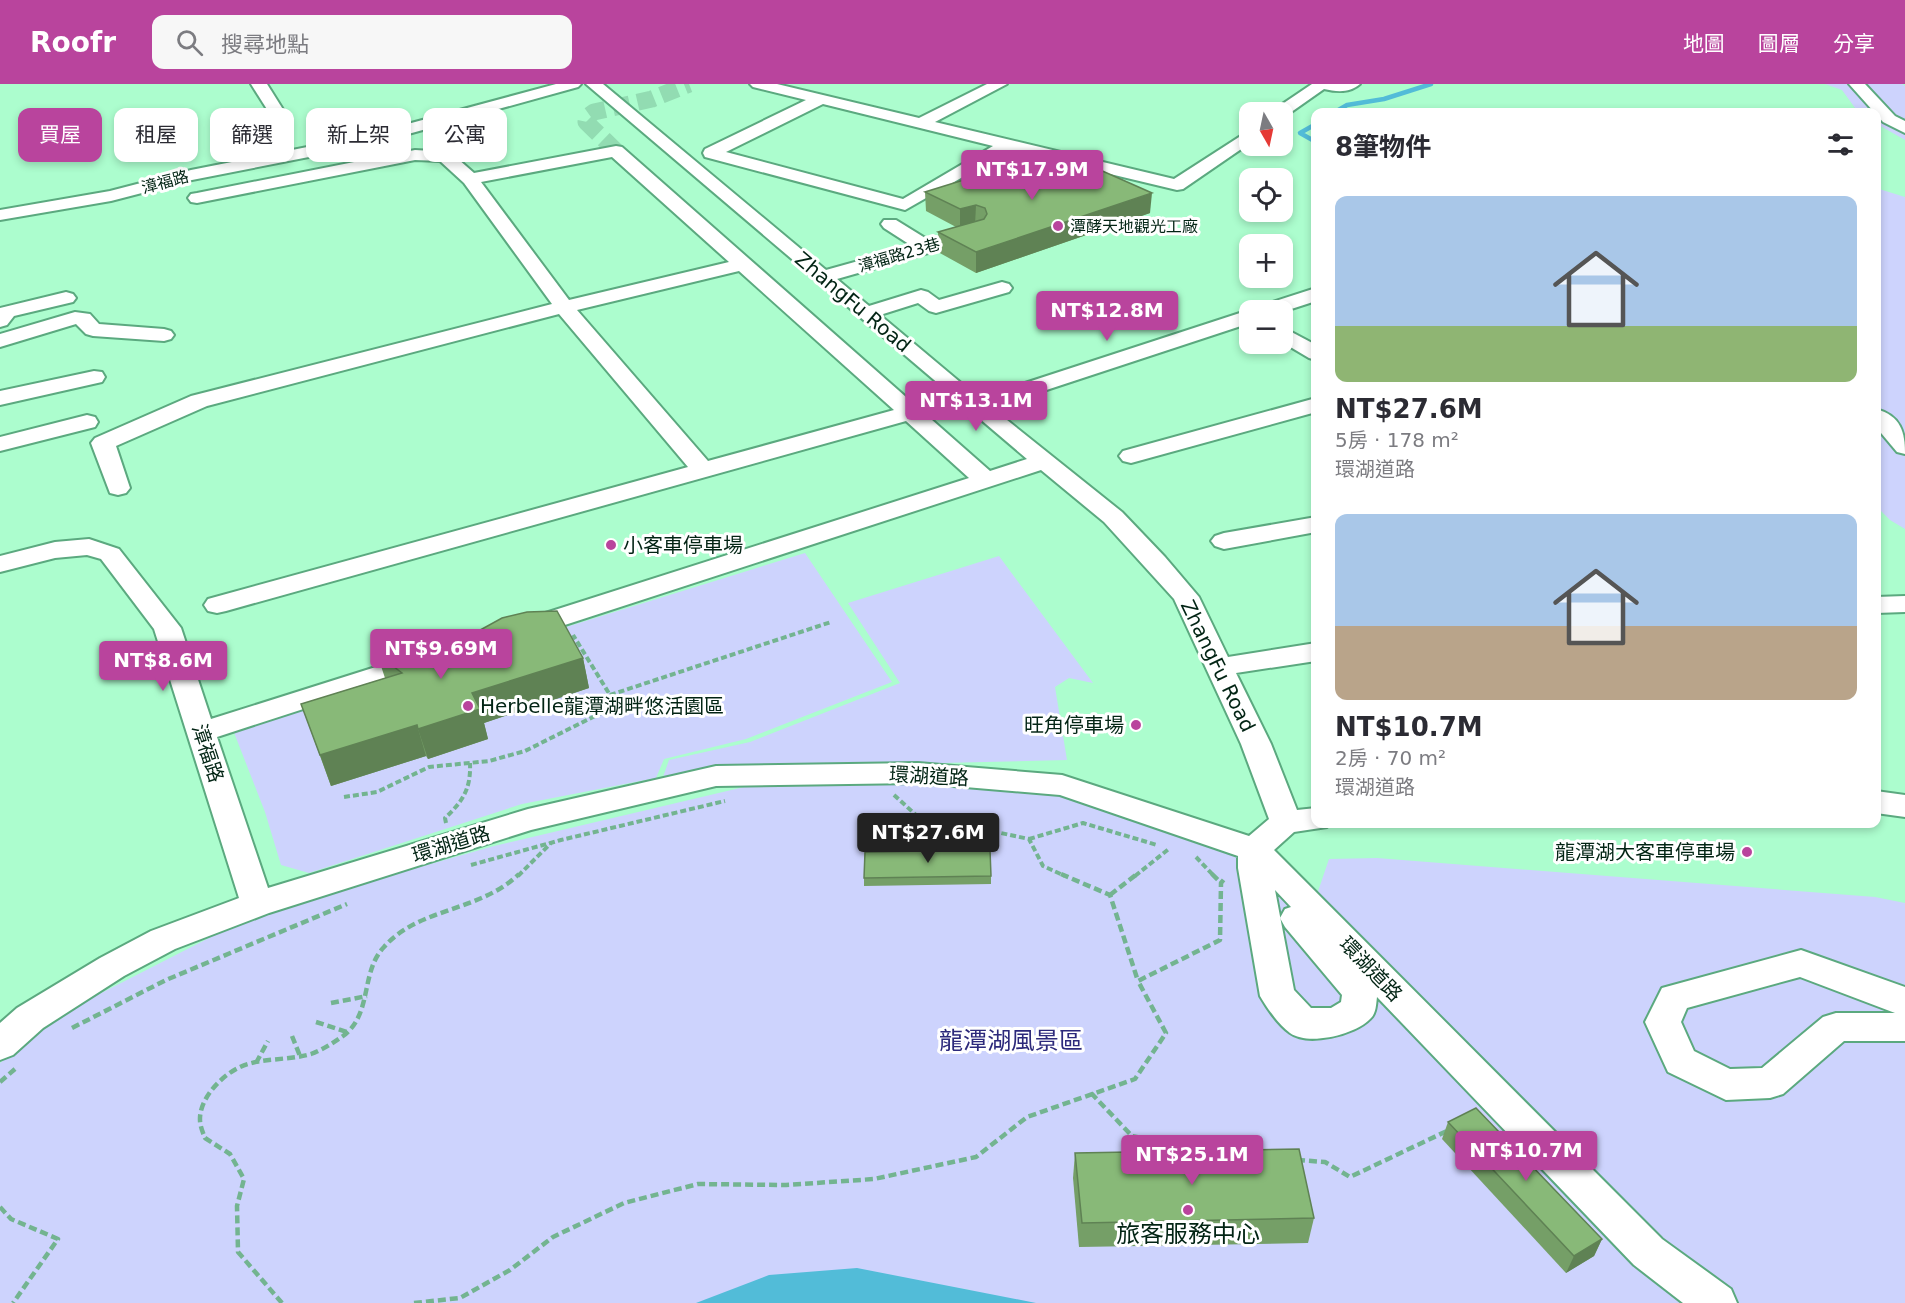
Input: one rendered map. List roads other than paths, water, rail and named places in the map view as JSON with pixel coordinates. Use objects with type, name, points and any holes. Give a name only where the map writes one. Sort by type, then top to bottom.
[{"type":"street","points":[[259,84],[274,108]]},
{"type":"street","name":"漳福路","points":[[411,128],[573,84]]},
{"type":"street","name":"ZhangFu Road","points":[[594,84],[976,406],[1113,517],[1186,597],[1256,744],[1301,821],[1254,859]]},
{"type":"street","points":[[758,84],[1177,185],[1239,145]]},
{"type":"street","points":[[921,123],[999,84]]},
{"type":"street","points":[[1293,104],[1322,84],[1338,88],[1352,84]]},
{"type":"street","points":[[1861,89],[1879,108]]},
{"type":"street","points":[[821,99],[711,153],[905,205],[1008,144]]},
{"type":"street","points":[[1881,110],[1889,119],[1905,128]]},
{"type":"street","points":[[470,179],[616,151],[986,480]]},
{"type":"street","name":"漳福路","points":[[0,215],[111,196],[191,175],[306,153]]},
{"type":"street","points":[[197,198],[415,155],[444,156],[470,179],[564,307],[703,470]]},
{"type":"street","points":[[890,224],[927,247]]},
{"type":"street","name":"漳福路23巷","points":[[822,277],[976,234]]},
{"type":"street","points":[[118,488],[103,443],[199,401],[564,307],[743,264]]},
{"type":"street","points":[[866,313],[921,296],[936,307],[1002,288]]},
{"type":"street","points":[[1293,302],[1311,296]]},
{"type":"street","points":[[66,298],[7,312],[2,331],[83,318],[93,330],[164,335]]},
{"type":"street","points":[[976,406],[1239,320]]},
{"type":"street","points":[[1293,340],[1311,351]]},
{"type":"street","points":[[0,398],[94,377]]},
{"type":"street","points":[[1131,456],[1311,406]]},
{"type":"street","points":[[217,605],[909,412]]},
{"type":"street","points":[[1881,419],[1905,447]]},
{"type":"street","points":[[0,444],[87,422]]},
{"type":"street","points":[[506,634],[1044,461]]},
{"type":"street","points":[[1224,541],[1311,525]]},
{"type":"street","name":"漳福路","points":[[0,564],[55,550],[88,547],[110,554],[167,628],[257,904]]},
{"type":"street","points":[[1881,605],[1905,604]]},
{"type":"street","points":[[1219,667],[1311,653]]},
{"type":"street","points":[[201,732],[439,656]]},
{"type":"street","name":"環湖道路","points":[[8,1056],[30,1018],[112,967],[163,940],[257,904],[456,856],[528,820],[716,777],[918,773],[1062,785],[1254,859],[1648,1252],[1716,1303]]},
{"type":"street","points":[[1881,803],[1905,806]]},
{"type":"street","points":[[1905,1002],[1801,963],[1674,998],[1663,1022],[1681,1061],[1726,1085],[1770,1083],[1836,1027],[1905,1027]]},
{"type":"waterway","points":[[1342,108],[1347,105],[1384,99],[1431,84]]},
{"type":"waterway","points":[[1311,127],[1300,133],[1311,139]]},
{"type":"tunnel","points":[[616,151],[586,122],[587,117],[594,112],[652,99],[689,84]]},
{"type":"place","name":"潭酵天地觀光工廠","points":[[1058,226]]},
{"type":"place","name":"小客車停車場","points":[[611,545]]},
{"type":"place","name":"Herbelle龍潭湖畔悠活園區","points":[[468,706]]},
{"type":"place","name":"旺角停車場","points":[[1136,725]]},
{"type":"place","name":"龍潭湖大客車停車場","points":[[1747,852]]},
{"type":"place","name":"旅客服務中心","points":[[1188,1210]]},
{"type":"park label","name":"龍潭湖風景區","points":[[1011,1041]]}]
